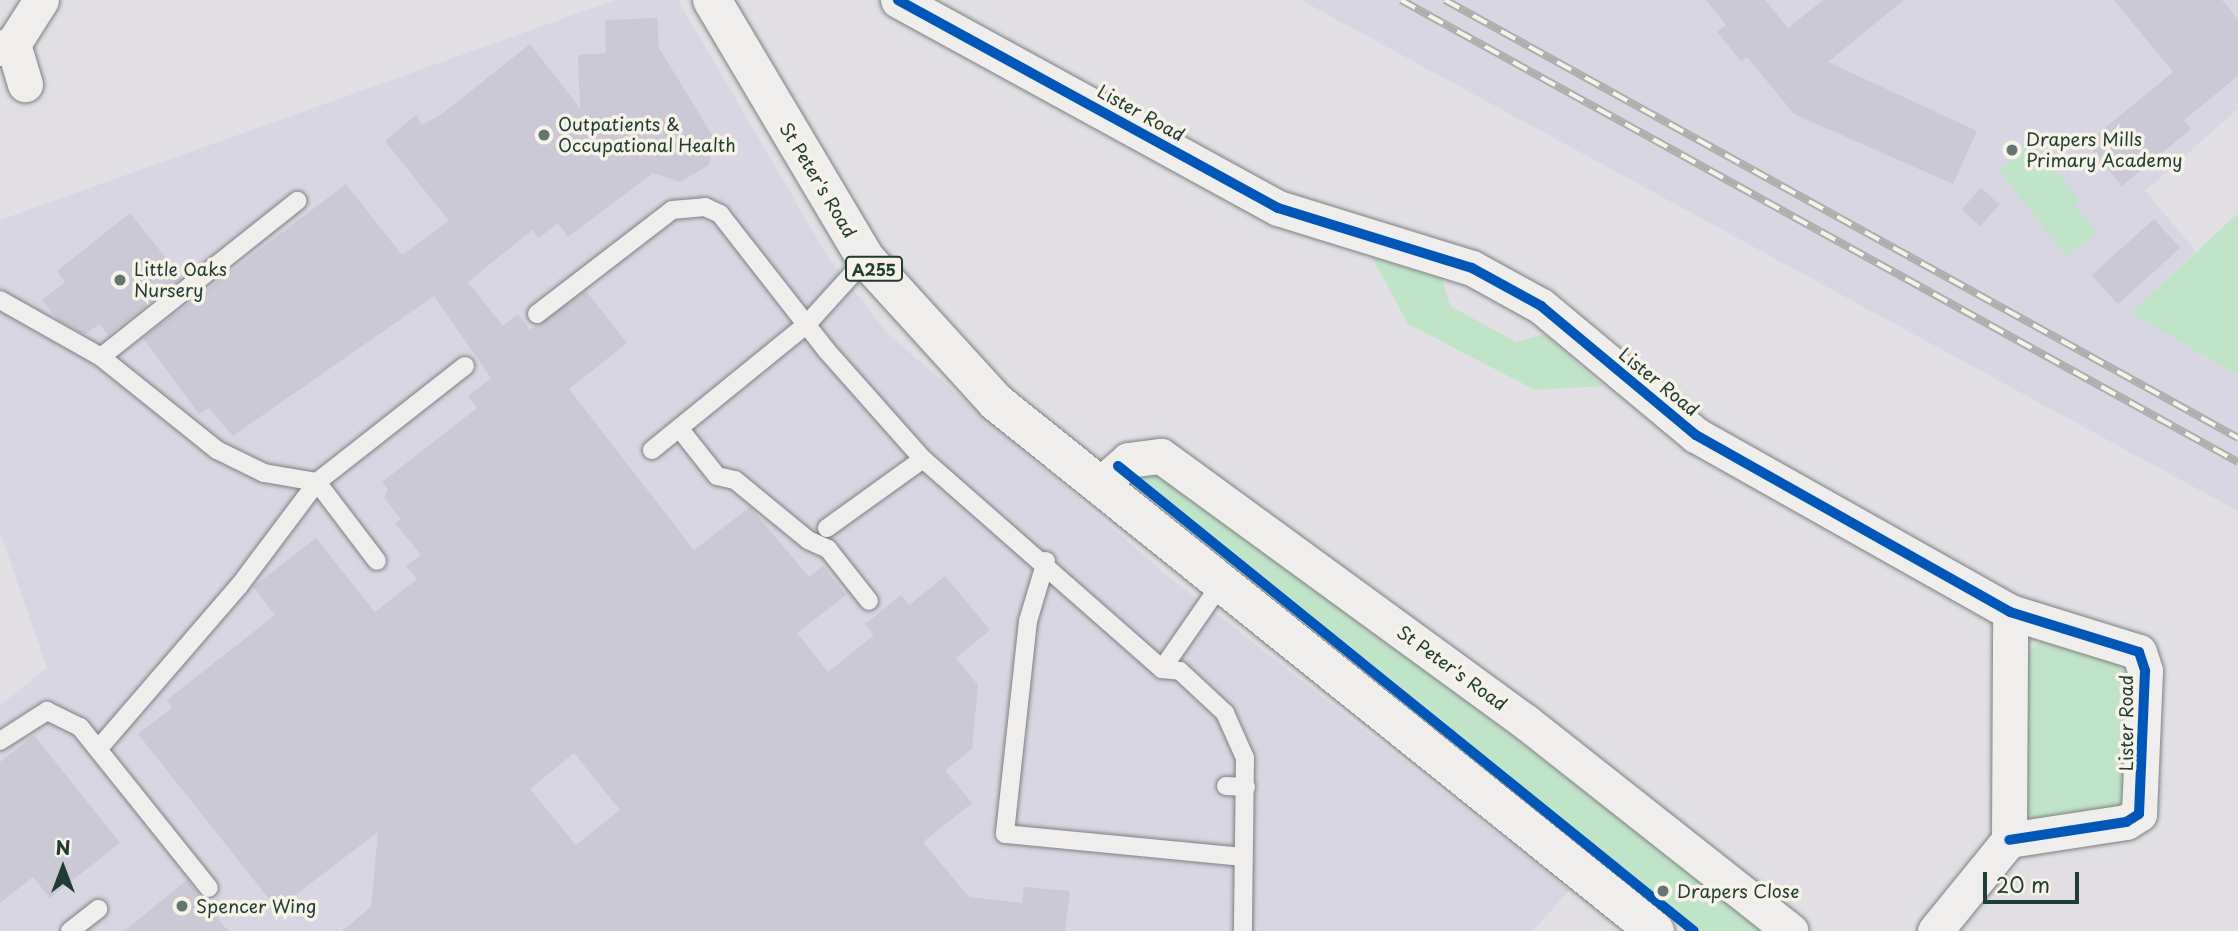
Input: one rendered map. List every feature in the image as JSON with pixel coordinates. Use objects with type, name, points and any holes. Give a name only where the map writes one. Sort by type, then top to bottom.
[{"type":"main road","name":"St Peter's Road","points":[[712,0],[866,259],[996,402],[1102,483],[1655,931]]},
{"type":"street","points":[[24,85],[7,46],[41,0]]},
{"type":"street","name":"Lister Road","points":[[898,0],[1278,208],[1472,268],[1541,306],[1696,435],[2010,612],[2121,643],[2139,652],[2145,671],[2139,814],[2126,822],[2009,840]]},
{"type":"street","name":"St Peter's Road","points":[[1102,483],[1128,460],[1161,456],[1526,722],[1791,931]]},
{"type":"street","points":[[1935,931],[2009,840],[2010,612]]},
{"type":"lane","points":[[101,357],[297,201]]},
{"type":"lane","points":[[537,314],[654,221],[672,210],[705,207],[720,214],[923,459],[1046,561],[1162,669],[1181,671],[1225,713],[1241,738],[1246,787],[1242,857],[1243,931]]},
{"type":"lane","points":[[652,450],[808,323],[866,259]]},
{"type":"lane","points":[[0,300],[101,357],[217,450],[264,473],[317,482],[377,561]]},
{"type":"lane","points":[[99,748],[248,575],[317,482],[465,366]]},
{"type":"lane","points":[[679,428],[717,476],[735,480],[808,541],[828,549],[869,601]]},
{"type":"lane","points":[[827,528],[923,459]]},
{"type":"lane","points":[[1046,561],[1028,621],[1005,834],[1242,857]]},
{"type":"lane","points":[[1162,669],[1223,581]]},
{"type":"lane","points":[[0,741],[47,711],[80,727],[209,888]]},
{"type":"lane","points":[[1226,786],[1246,787]]},
{"type":"lane","points":[[70,931],[98,909]]},
{"type":"shaded area","points":[[615,0],[678,0],[828,257],[886,332],[1168,576],[1569,890],[1533,931],[0,931],[0,705],[47,668],[0,532],[0,220]]},
{"type":"shaded area","points":[[1301,0],[2238,0],[2238,109],[2145,191],[2196,251],[2131,313],[2238,375],[2238,511]]},
{"type":"green space","points":[[2032,143],[2080,200],[2074,206],[2097,232],[2067,257],[1999,170]]},
{"type":"green space","points":[[2238,213],[2238,375],[2131,313]]},
{"type":"green space","points":[[1372,257],[1442,279],[1450,306],[1516,342],[1544,334],[1603,386],[1535,390],[1408,324]]},
{"type":"green space","points":[[1143,469],[1171,477],[1769,931],[1702,931],[1144,480]]},
{"type":"green space","points":[[2040,642],[2112,659],[2127,675],[2130,798],[2114,807],[2038,821],[2027,813],[2021,657]]},
{"type":"building","points":[[1706,0],[1765,0],[1788,28],[1823,0],[1904,0],[1828,62],[1977,131],[1953,184],[1794,114],[1747,57],[1741,61],[1717,32],[1726,25]]},
{"type":"building","points":[[2114,0],[2222,0],[2238,19],[2238,76],[2184,120],[2191,129],[2122,186],[2087,143],[2173,72]]},
{"type":"building","points":[[657,18],[659,48],[714,138],[709,165],[680,182],[653,173],[568,237],[558,223],[539,238],[532,230],[468,282],[503,326],[518,314],[530,330],[586,291],[627,343],[569,389],[694,550],[750,507],[809,577],[823,566],[846,595],[797,633],[828,672],[874,635],[865,624],[901,595],[909,605],[945,576],[990,630],[956,658],[978,685],[972,749],[945,770],[972,803],[923,842],[969,897],[1022,903],[1024,887],[1070,891],[1065,931],[342,931],[371,907],[378,832],[277,909],[138,734],[172,708],[167,700],[275,615],[253,587],[316,538],[375,612],[417,579],[406,566],[421,555],[395,523],[401,519],[384,498],[388,490],[382,482],[477,408],[468,396],[491,378],[434,296],[233,436],[209,408],[199,414],[143,338],[346,184],[402,255],[449,221],[385,141],[416,115],[422,125],[442,114],[530,44],[580,108],[578,55],[606,53],[605,20]],"holes":[[[574,753],[620,810],[576,845],[530,789]]]},
{"type":"building","points":[[1981,188],[2000,205],[1980,226],[1962,210]]},
{"type":"building","name":"Little Oaks Nursery","points":[[130,213],[182,278],[108,335],[99,324],[85,335],[57,319],[42,300],[65,282],[57,271]]},
{"type":"building","points":[[2154,219],[2180,248],[2118,304],[2092,275]]},
{"type":"building","points":[[34,735],[120,843],[50,898],[33,877],[0,903],[0,762]]},
{"type":"building","name":"Spencer Wing","points":[[187,880],[228,931],[124,931]]},
{"type":"railway","points":[[1401,0],[2238,462]]},
{"type":"railway","points":[[1445,0],[2238,438]]},
{"type":"cycle path","points":[[898,0],[1278,208],[1472,268],[1541,306],[1696,435],[2010,612],[2139,652],[2145,671],[2139,814],[2126,822],[2009,840]]},
{"type":"cycle path","points":[[1118,466],[1694,931]]},
{"type":"place","name":"Outpatients & Occupational Health","points":[[544,135]]},
{"type":"place","name":"Drapers Mills Primary Academy","points":[[2012,150]]},
{"type":"place","name":"Little Oaks Nursery","points":[[120,280]]},
{"type":"place","name":"Drapers Close","points":[[1663,891]]},
{"type":"place","name":"Spencer Wing","points":[[182,906]]}]
